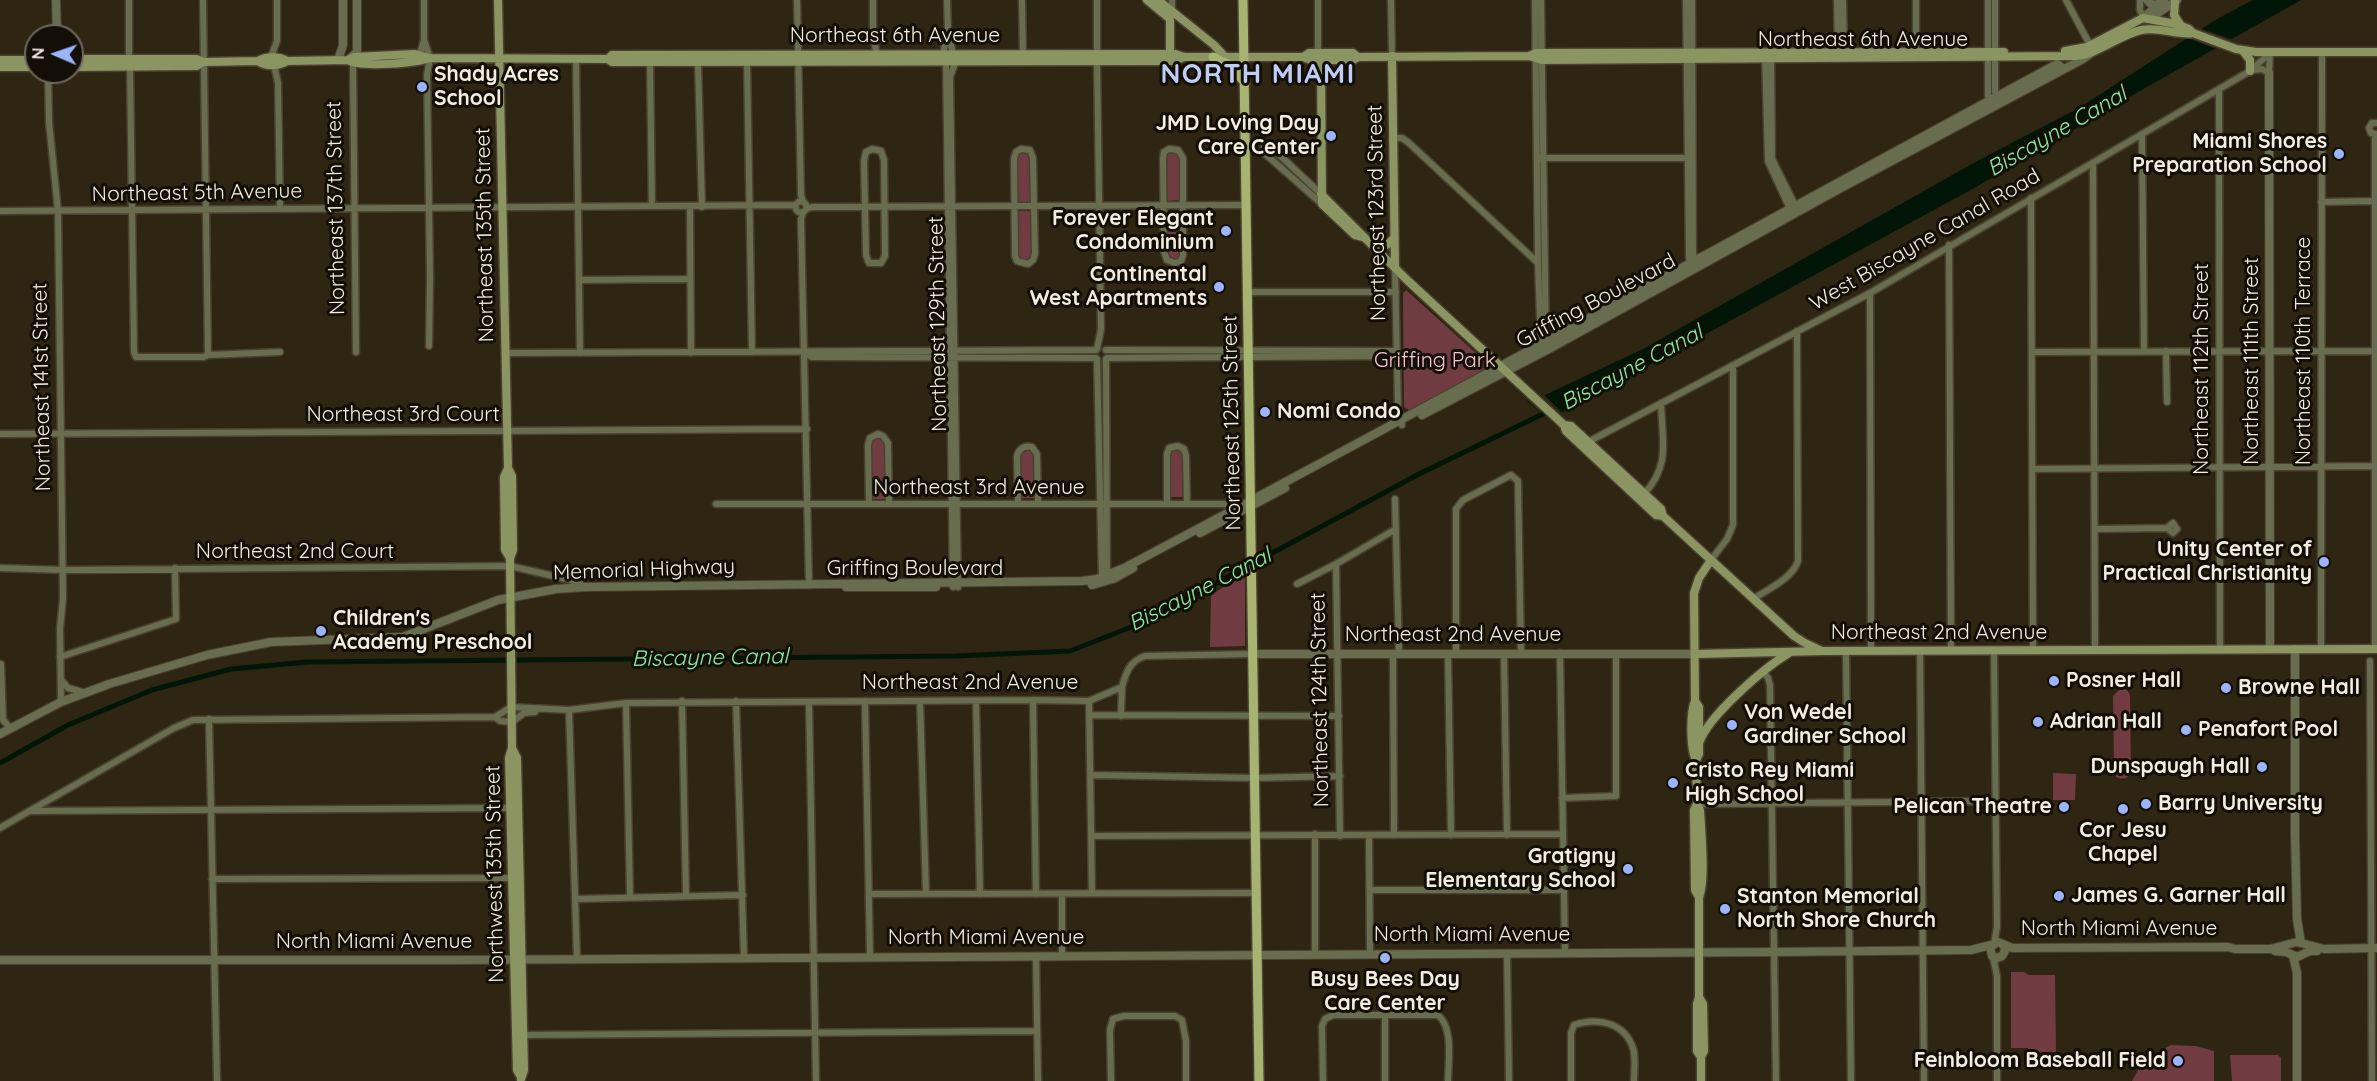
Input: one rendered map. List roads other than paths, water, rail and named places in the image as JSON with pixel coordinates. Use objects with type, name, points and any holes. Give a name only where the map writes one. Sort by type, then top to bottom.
[{"type":"main road","name":"Northeast 135th Street","points":[[498,0],[508,468],[504,477],[505,550],[510,562],[512,748]]},
{"type":"main road","points":[[1147,0],[1214,45],[1225,57]]},
{"type":"main road","points":[[1158,0],[1171,15],[1170,54]]},
{"type":"main road","name":"Northeast 125th Street","points":[[1243,0],[1249,354],[1248,504],[1252,550],[1259,1081]]},
{"type":"main road","points":[[2176,1],[2174,15],[2181,26]]},
{"type":"main road","name":"Northeast 6th Avenue","points":[[2147,18],[2181,26],[2193,33],[2243,50],[2270,53],[2377,52]]},
{"type":"main road","points":[[2147,18],[2158,28]]},
{"type":"main road","name":"Griffing Boulevard","points":[[2077,50],[2090,49],[2147,18]]},
{"type":"main road","name":"Griffing Boulevard","points":[[2139,30],[2147,18]]},
{"type":"main road","name":"Northeast 6th Avenue","points":[[84,63],[197,59],[203,62],[258,61],[262,64],[272,61],[282,64],[285,59],[351,62],[354,57],[608,59],[612,62],[698,63],[866,54],[949,58],[1023,58],[1170,54],[1184,57],[1303,57],[1309,53],[1319,57],[1353,60],[1358,57],[1537,56],[1916,54],[2075,56],[2139,30],[2158,28],[2193,33]]},
{"type":"main road","name":"Northeast 6th Avenue","points":[[1992,54],[2077,50]]},
{"type":"main road","points":[[2243,50],[2250,60],[2250,71]]},
{"type":"main road","name":"Northeast 6th Avenue","points":[[608,59],[612,55],[663,55],[929,61],[966,54],[1083,61],[1097,57],[1174,62],[1184,57]]},
{"type":"main road","points":[[650,62],[663,55]]},
{"type":"main road","points":[[1214,57],[1231,66],[1245,83]]},
{"type":"main road","points":[[1319,57],[1322,204],[1355,235],[1363,237]]},
{"type":"main road","name":"Northeast 123rd Street","points":[[1392,57],[1395,268]]},
{"type":"main road","points":[[0,60],[24,60]]},
{"type":"main road","points":[[0,68],[24,67]]},
{"type":"main road","points":[[1321,194],[1395,268],[1564,425],[1566,431],[1646,506],[1656,514],[1663,516],[1796,637],[1805,644],[1824,651]]},
{"type":"main road","points":[[1373,246],[1387,245],[1394,239]]},
{"type":"main road","points":[[1564,425],[1571,426],[1661,509],[1663,516]]},
{"type":"main road","points":[[1701,1081],[1701,1057],[1704,1051],[1703,1004],[1700,997],[1698,897],[1695,890],[1694,810],[1697,804],[1692,707],[1695,701],[1694,589],[1711,560]]},
{"type":"main road","points":[[1699,743],[1712,721],[1792,646],[1796,637]]},
{"type":"main road","name":"Northeast 2nd Avenue","points":[[1695,654],[1824,651],[2376,649]]},
{"type":"main road","points":[[1695,701],[1699,707],[1700,754],[1696,760]]},
{"type":"main road","name":"Northwest 135th Street","points":[[512,748],[509,758],[512,878],[524,1035],[524,1070],[521,1079]]},
{"type":"main road","name":"Northwest 135th Street","points":[[512,748],[517,758],[518,959],[515,1005],[517,1070],[521,1079]]},
{"type":"main road","points":[[515,1005],[519,1012],[519,1033],[524,1035]]},
{"type":"street","points":[[56,0],[57,24]]},
{"type":"street","points":[[129,0],[127,62],[134,352],[136,357],[203,357],[280,352]]},
{"type":"street","points":[[203,0],[208,355]]},
{"type":"street","points":[[277,0],[277,41],[272,61],[278,83]]},
{"type":"street","points":[[338,60],[343,45],[343,0]]},
{"type":"street","name":"Northeast 137th Street","points":[[356,352],[351,62],[357,52],[357,0]]},
{"type":"street","points":[[424,0],[429,207],[429,346]]},
{"type":"street","points":[[797,0],[809,585]]},
{"type":"street","points":[[873,0],[873,38],[878,54]]},
{"type":"street","name":"Northeast 129th Street","points":[[947,0],[955,584]]},
{"type":"street","points":[[1022,0],[1023,58]]},
{"type":"street","points":[[1097,0],[1101,329],[1096,358],[1103,504]]},
{"type":"street","points":[[1171,15],[1172,0]]},
{"type":"street","points":[[1318,0],[1319,57]]},
{"type":"street","name":"Northeast 123rd Street","points":[[1391,0],[1392,57]]},
{"type":"street","points":[[1535,0],[1543,342]]},
{"type":"street","points":[[1541,0],[1537,56],[1540,158],[1538,263],[1544,351]]},
{"type":"street","points":[[1686,0],[1694,265]]},
{"type":"street","points":[[1689,56],[1692,0]]},
{"type":"street","points":[[1837,0],[1841,55]]},
{"type":"street","points":[[1841,55],[1843,0]]},
{"type":"street","points":[[1916,0],[1916,54]]},
{"type":"street","points":[[1988,0],[1994,102]]},
{"type":"street","points":[[1992,54],[1995,0]]},
{"type":"street","points":[[2066,0],[2090,49]]},
{"type":"street","points":[[2140,0],[2147,18]]},
{"type":"street","points":[[2147,0],[2147,18]]},
{"type":"street","points":[[2147,0],[2152,5],[2161,2]]},
{"type":"street","name":"Griffing Boulevard","points":[[2147,18],[2176,1]]},
{"type":"street","name":"Griffing Boulevard","points":[[2147,18],[2161,2]]},
{"type":"street","points":[[866,54],[873,38]]},
{"type":"street","points":[[277,41],[285,59],[278,83],[280,208]]},
{"type":"street","name":"Griffing Boulevard","points":[[1503,368],[1544,351],[1794,209],[1994,102],[2064,69],[2090,49]]},
{"type":"street","name":"Northeast 110th Terrace","points":[[2321,649],[2322,52]]},
{"type":"street","points":[[2250,71],[2262,69],[2269,73],[2270,53]]},
{"type":"street","name":"West Biscayne Canal Road","points":[[1588,442],[1870,293],[2250,71],[2270,53]]},
{"type":"street","points":[[1768,55],[1768,161],[1794,209]]},
{"type":"street","points":[[576,60],[580,352]]},
{"type":"street","points":[[747,61],[752,352]]},
{"type":"street","points":[[650,62],[652,206]]},
{"type":"street","points":[[698,63],[702,207]]},
{"type":"street","name":"Northeast 111th Street","points":[[2269,73],[2270,649]]},
{"type":"street","name":"Northeast 141st Street","points":[[48,84],[49,122],[58,211],[63,570],[61,702]]},
{"type":"street","name":"Northeast 112th Street","points":[[2219,89],[2220,650]]},
{"type":"street","points":[[2376,649],[2376,134],[2368,128],[2372,123],[2377,123]]},
{"type":"street","points":[[2142,134],[2144,351]]},
{"type":"street","points":[[1393,138],[1402,138],[1409,142],[1538,263]]},
{"type":"street","points":[[1321,194],[1271,147],[1267,145],[1264,147],[1265,153],[1322,204]]},
{"type":"street","points":[[1172,148],[1180,152],[1183,158],[1183,206],[1183,255],[1180,261],[1169,262],[1165,255],[1163,155],[1166,150],[1172,148]]},
{"type":"street","points":[[874,149],[881,151],[884,156],[884,207],[885,256],[881,263],[869,263],[866,259],[864,157],[868,151],[874,149]]},
{"type":"street","points":[[1018,150],[1030,150],[1033,155],[1034,206],[1034,258],[1028,264],[1019,263],[1015,259],[1014,206],[1014,155],[1018,150]]},
{"type":"street","points":[[1540,158],[1689,158]]},
{"type":"street","points":[[2093,162],[2095,650]]},
{"type":"street","points":[[2031,198],[2033,650]]},
{"type":"street","points":[[2321,202],[2376,201]]},
{"type":"street","name":"Northeast 5th Avenue","points":[[0,211],[429,207],[1246,205]]},
{"type":"street","points":[[690,207],[691,352]]},
{"type":"street","points":[[1949,245],[1951,651]]},
{"type":"street","name":"Griffing Boulevard","points":[[809,585],[816,587],[955,584],[1087,586],[1309,473],[1503,368],[1543,342],[1694,265]]},
{"type":"street","name":"Northeast 123rd Street","points":[[1395,268],[1401,423]]},
{"type":"street","points":[[579,280],[689,279]]},
{"type":"street","points":[[1248,292],[1396,292]]},
{"type":"street","points":[[1870,293],[1871,651]]},
{"type":"street","points":[[1101,329],[1106,349],[1104,579]]},
{"type":"street","points":[[1753,598],[1790,575],[1796,569],[1798,561],[1797,332]]},
{"type":"street","points":[[505,353],[803,352],[812,357],[1106,349],[1175,354]]},
{"type":"street","points":[[2166,351],[2167,402]]},
{"type":"street","points":[[2032,352],[2376,351]]},
{"type":"street","points":[[952,354],[1096,358],[1100,361],[1106,358],[1175,354],[1397,353]]},
{"type":"street","points":[[1711,560],[1727,539],[1733,525],[1733,365]]},
{"type":"street","points":[[1644,494],[1656,482],[1662,467],[1661,403]]},
{"type":"street","name":"Northeast 3rd Court","points":[[0,434],[807,429]]},
{"type":"street","points":[[869,504],[868,445],[870,438],[878,434],[884,436],[888,443],[889,504]]},
{"type":"street","points":[[1018,504],[1017,456],[1026,446],[1032,447],[1037,454],[1038,504]]},
{"type":"street","points":[[1167,504],[1167,454],[1169,448],[1178,446],[1184,449],[1186,456],[1187,504]]},
{"type":"street","points":[[2032,469],[2377,466]]},
{"type":"street","points":[[1451,835],[1456,508],[1462,500],[1511,475],[1518,481],[1521,654]]},
{"type":"street","points":[[1394,836],[1395,499]]},
{"type":"street","name":"Northeast 3rd Avenue","points":[[716,504],[1248,504]]},
{"type":"street","points":[[2095,529],[2167,528]]},
{"type":"street","points":[[1297,584],[1396,529]]},
{"type":"street","name":"Northeast 2nd Court","points":[[0,568],[63,570],[510,562],[571,580],[586,587]]},
{"type":"street","name":"Northeast 124th Street","points":[[1336,564],[1340,836]]},
{"type":"street","points":[[60,657],[176,620],[175,568]]},
{"type":"street","name":"Memorial Highway","points":[[0,734],[61,702],[162,667],[240,647],[312,639],[403,637],[511,597],[586,587],[809,585]]},
{"type":"street","points":[[2295,649],[2299,947],[2297,1081]]},
{"type":"street","points":[[1846,651],[1851,1081]]},
{"type":"street","points":[[1920,651],[1924,1081]]},
{"type":"street","points":[[1994,651],[1998,945],[1997,1081]]},
{"type":"street","name":"Northeast 2nd Avenue","points":[[511,707],[569,710],[626,703],[682,701],[1089,701],[1122,687],[1126,672],[1135,659],[1145,656],[1336,652],[1695,654]]},
{"type":"street","points":[[1560,653],[1565,952]]},
{"type":"street","points":[[1504,654],[1507,835]]},
{"type":"street","points":[[1562,798],[1616,796],[1616,654]]},
{"type":"street","points":[[2370,661],[2374,948],[2372,1081]]},
{"type":"street","points":[[1,664],[3,720],[11,729]]},
{"type":"street","points":[[1763,671],[1770,685],[1776,1081]]},
{"type":"street","points":[[61,680],[68,688],[86,693]]},
{"type":"street","points":[[1121,716],[1122,687]]},
{"type":"street","points":[[1033,700],[1036,894]]},
{"type":"street","points":[[682,701],[686,896]]},
{"type":"street","points":[[736,701],[744,958]]},
{"type":"street","points":[[865,701],[870,957]]},
{"type":"street","points":[[920,701],[926,894]]},
{"type":"street","points":[[976,701],[980,894]]},
{"type":"street","points":[[1089,701],[1092,893]]},
{"type":"street","points":[[809,702],[816,1081]]},
{"type":"street","points":[[626,703],[630,897]]},
{"type":"street","points":[[0,828],[174,728],[193,720],[495,717],[511,707]]},
{"type":"street","name":"Northeast 2nd Avenue","points":[[512,722],[524,713],[551,710]]},
{"type":"street","points":[[569,710],[577,959]]},
{"type":"street","points":[[1090,715],[1339,716]]},
{"type":"street","points":[[495,717],[501,721],[512,722]]},
{"type":"street","points":[[208,720],[217,1081]]},
{"type":"street","points":[[1091,775],[1254,778],[1340,776]]},
{"type":"street","points":[[1697,804],[1996,801]]},
{"type":"street","points":[[30,811],[510,808]]},
{"type":"street","points":[[1315,834],[1315,954]]},
{"type":"street","points":[[1092,836],[1563,834]]},
{"type":"street","points":[[1369,836],[1371,954]]},
{"type":"street","points":[[212,879],[512,878]]},
{"type":"street","points":[[1370,890],[1564,890]]},
{"type":"street","points":[[870,894],[1257,893]]},
{"type":"street","points":[[1062,894],[1062,955]]},
{"type":"street","points":[[576,898],[743,895]]},
{"type":"street","points":[[1998,945],[1998,956]]},
{"type":"street","name":"North Miami Avenue","points":[[0,960],[1774,952],[1971,950],[1998,945],[2012,948],[2087,950]]},
{"type":"street","name":"North Miami Avenue","points":[[1971,950],[1998,956],[2012,952],[2228,946],[2235,949],[2374,948]]},
{"type":"street","points":[[2297,973],[2292,955],[2299,947]]},
{"type":"street","name":"North Miami Avenue","points":[[2270,949],[2292,955]]},
{"type":"street","points":[[1507,953],[1509,1081]]},
{"type":"street","points":[[1036,956],[1038,1081]]},
{"type":"street","points":[[1323,1081],[1322,1026],[1325,1019],[1333,1015],[1438,1015],[1444,1020],[1448,1036],[1448,1081]]},
{"type":"street","points":[[1385,1015],[1385,1081]]},
{"type":"street","points":[[1111,1081],[1110,1030],[1113,1019],[1124,1016],[1175,1016],[1182,1020],[1186,1041],[1186,1081]]},
{"type":"street","points":[[1571,1081],[1571,1033],[1574,1025],[1583,1022],[1615,1024],[1623,1031],[1633,1048],[1634,1081]]},
{"type":"street","points":[[524,1035],[1037,1031]]},
{"type":"water","points":[[2253,0],[2301,0],[1976,187],[1548,420],[1527,401],[1545,395],[1643,349],[1979,160],[2079,108],[2217,19]]},
{"type":"waterway","name":"Biscayne Canal","points":[[0,763],[68,725],[152,690],[231,669],[307,662],[956,656],[1070,651],[1144,622],[1419,474],[1547,412]]},
{"type":"place","name":"Shady Acres School","points":[[422,87]]},
{"type":"place","name":"JMD Loving Day Care Center","points":[[1331,136]]},
{"type":"place","name":"Miami Shores Preparation School","points":[[2339,154]]},
{"type":"place","name":"Forever Elegant Condominium","points":[[1226,231]]},
{"type":"place","name":"Continental West Apartments","points":[[1219,287]]},
{"type":"place","name":"Nomi Condo","points":[[1265,412]]},
{"type":"place","name":"Unity Center of Practical Christianity","points":[[2324,562]]},
{"type":"place","name":"Children's Academy Preschool","points":[[321,631]]},
{"type":"place","name":"Posner Hall","points":[[2054,681]]},
{"type":"place","name":"Browne Hall","points":[[2226,688]]},
{"type":"place","name":"Adrian Hall","points":[[2038,722]]},
{"type":"place","name":"Von Wedel Gardiner School","points":[[1732,725]]},
{"type":"place","name":"Penafort Pool","points":[[2186,730]]},
{"type":"place","name":"Dunspaugh Hall","points":[[2262,767]]},
{"type":"place","name":"Cristo Rey Miami High School","points":[[1673,783]]},
{"type":"place","name":"Barry University","points":[[2146,804]]},
{"type":"place","name":"Pelican Theatre","points":[[2064,807]]},
{"type":"place","name":"Cor Jesu Chapel","points":[[2123,809]]},
{"type":"place","name":"Gratigny Elementary School","points":[[1628,869]]},
{"type":"place","name":"James G. Garner Hall","points":[[2059,896]]},
{"type":"place","name":"Stanton Memorial North Shore Church","points":[[1725,909]]},
{"type":"place","name":"Busy Bees Day Care Center","points":[[1385,958]]},
{"type":"place","name":"Feinbloom Baseball Field","points":[[2178,1061]]},
{"type":"district","name":"NORTH MIAMI","points":[[1258,75]]},
{"type":"park label","name":"Griffing Park","points":[[1435,361]]}]
